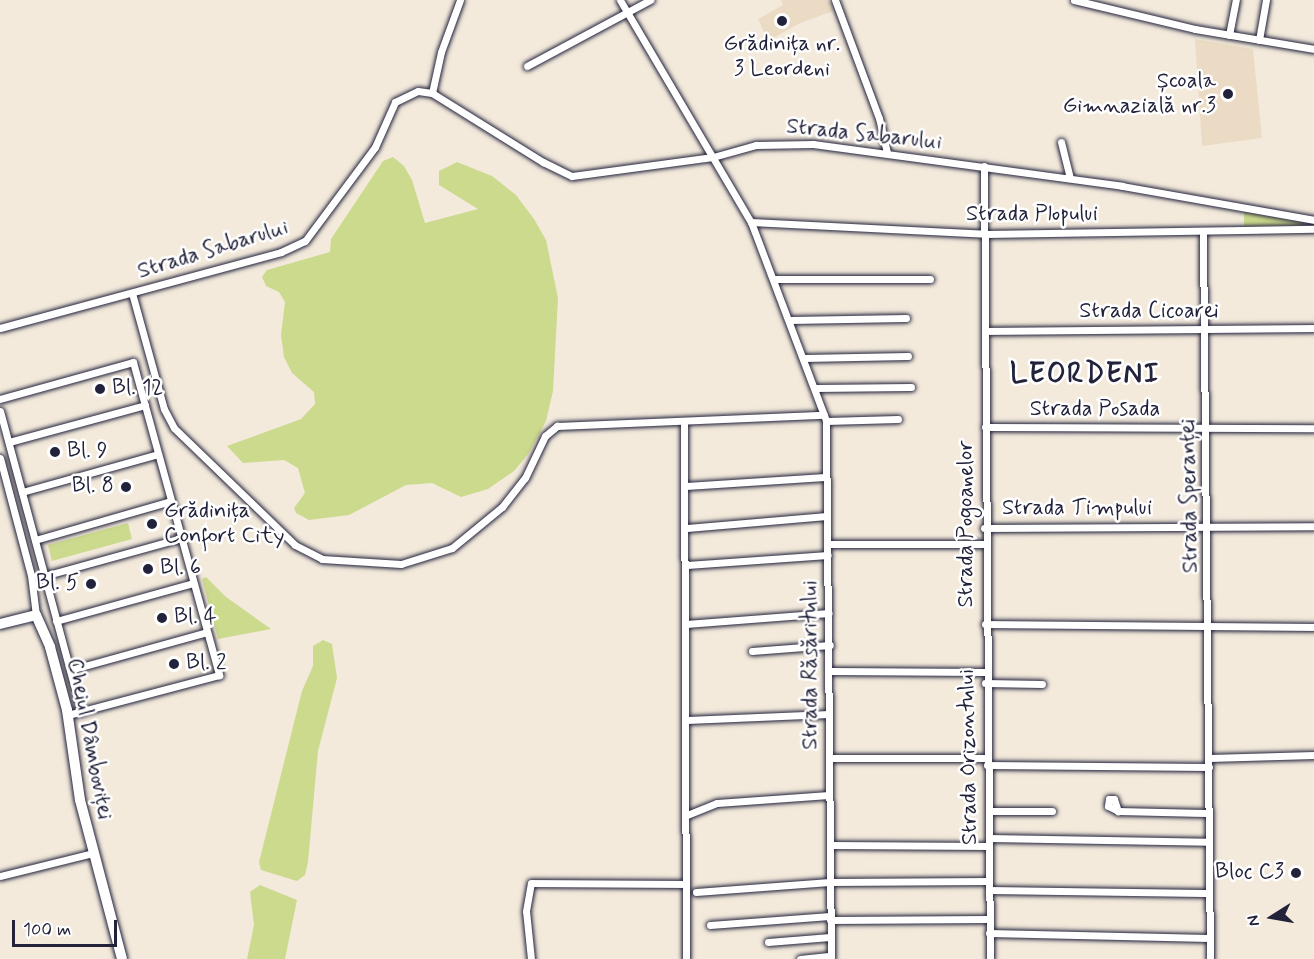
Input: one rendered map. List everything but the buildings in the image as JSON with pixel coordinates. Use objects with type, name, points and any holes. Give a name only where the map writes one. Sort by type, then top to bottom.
[{"type":"street","points":[[432,93],[436,68],[460,0]]},
{"type":"street","name":"Strada Răsăritului","points":[[620,0],[751,222],[775,279],[825,418],[830,645],[831,958]]},
{"type":"street","points":[[527,66],[650,0]]},
{"type":"street","points":[[835,0],[879,118],[887,152]]},
{"type":"street","points":[[1074,0],[1229,35],[1314,49]]},
{"type":"street","points":[[1229,35],[1236,0]]},
{"type":"street","points":[[1259,40],[1266,0]]},
{"type":"street","name":"Strada Sabarului","points":[[0,327],[281,252],[305,240],[322,223],[375,147],[395,102],[408,93],[432,93],[549,166],[572,176],[713,157],[776,143],[887,152],[1070,178],[1312,219]]},
{"type":"street","points":[[1060,142],[1070,178]]},
{"type":"street","name":"Strada Pogoanelor","points":[[984,166],[986,234],[985,624],[1314,627]]},
{"type":"street","points":[[1311,230],[1312,219]]},
{"type":"street","name":"Strada Plopului","points":[[751,222],[986,234],[1311,230]]},
{"type":"street","name":"Strada Speranței","points":[[1203,233],[1208,428],[1210,959]]},
{"type":"street","points":[[775,279],[930,279]]},
{"type":"street","points":[[132,293],[164,409],[174,428],[295,545],[321,559],[401,564],[452,548],[502,507],[525,478],[545,436],[558,426],[825,418],[898,419]]},
{"type":"street","points":[[790,320],[906,318]]},
{"type":"street","name":"Strada Cicoarei","points":[[985,331],[1314,328]]},
{"type":"street","points":[[804,358],[908,356]]},
{"type":"street","points":[[0,399],[133,362],[219,675],[68,715]]},
{"type":"street","points":[[815,388],[911,387]]},
{"type":"street","points":[[9,442],[145,405]]},
{"type":"street","points":[[0,411],[81,712]]},
{"type":"street","points":[[684,423],[687,528],[687,815],[684,884],[686,959]]},
{"type":"street","name":"Strada Posada","points":[[985,427],[1314,428]]},
{"type":"street","points":[[22,492],[158,454]]},
{"type":"street","name":"Cheiul Dâmboviței","points":[[0,458],[24,548],[36,615],[54,660],[68,715],[74,769],[93,854],[122,959]]},
{"type":"street","points":[[686,486],[825,477]]},
{"type":"street","points":[[24,548],[35,542],[171,501]]},
{"type":"street","points":[[687,528],[826,516]]},
{"type":"street","name":"Strada Timpului","points":[[984,528],[1314,526]]},
{"type":"street","points":[[44,576],[181,538]]},
{"type":"street","points":[[827,544],[984,544]]},
{"type":"street","points":[[687,565],[828,555]]},
{"type":"street","points":[[56,621],[193,583]]},
{"type":"street","points":[[686,624],[829,613]]},
{"type":"street","points":[[0,624],[36,615]]},
{"type":"street","name":"Strada Orizontului","points":[[985,624],[990,959]]},
{"type":"street","points":[[70,670],[207,632]]},
{"type":"street","points":[[752,651],[830,645]]},
{"type":"street","points":[[829,670],[985,672]]},
{"type":"street","points":[[985,683],[1042,684]]},
{"type":"street","points":[[687,720],[830,714]]},
{"type":"street","points":[[1209,758],[1314,755]]},
{"type":"street","points":[[830,758],[1209,767]]},
{"type":"street","points":[[687,815],[717,803],[829,795]]},
{"type":"street","points":[[1116,810],[1208,813]]},
{"type":"street","points":[[989,811],[1052,811]]},
{"type":"street","points":[[830,845],[1208,842]]},
{"type":"street","points":[[0,876],[93,854]]},
{"type":"street","points":[[696,892],[830,882],[989,881]]},
{"type":"street","points":[[531,959],[526,911],[531,883],[684,884]]},
{"type":"street","points":[[989,890],[1208,893]]},
{"type":"street","points":[[710,925],[830,918],[989,919]]},
{"type":"street","points":[[989,933],[1209,938]]},
{"type":"street","points":[[768,942],[831,938]]},
{"type":"street","points":[[800,959],[831,958]]},
{"type":"shaded area","name":"Grădinița nr. 3 Leordeni","points":[[781,0],[829,0],[833,11],[800,23],[768,41],[758,19],[783,5]]},
{"type":"shaded area","name":"Școala Gimnazială nr.3","points":[[1195,39],[1253,49],[1262,138],[1202,146]]},
{"type":"green space","points":[[393,157],[404,166],[412,180],[425,223],[478,209],[439,185],[439,171],[457,162],[492,176],[516,195],[534,219],[546,240],[558,298],[553,391],[546,421],[529,453],[514,471],[488,489],[461,497],[432,483],[406,485],[349,515],[309,520],[296,513],[294,508],[305,493],[298,468],[284,460],[243,463],[227,446],[301,419],[315,404],[314,392],[292,373],[284,357],[281,335],[285,302],[279,292],[266,286],[262,277],[267,270],[330,252],[331,239],[383,161]]},
{"type":"green space","points":[[1244,212],[1304,223],[1304,225],[1244,226]]},
{"type":"green space","points":[[128,523],[132,539],[52,561],[48,545]]},
{"type":"green space","points":[[206,577],[226,597],[271,629],[218,639],[202,579]]},
{"type":"green space","points":[[323,640],[332,644],[337,678],[318,751],[308,862],[305,875],[297,881],[261,870],[259,862],[302,691],[313,666],[313,646]]},
{"type":"green space","points":[[260,885],[297,900],[285,959],[247,959],[254,925],[250,892]]},
{"type":"place","name":"Grădinița nr. 3 Leordeni","points":[[782,21]]},
{"type":"place","name":"Școala Gimnazială nr.3","points":[[1228,94]]},
{"type":"place","name":"Bl. 12","points":[[100,389]]},
{"type":"place","name":"Bl. 9","points":[[55,452]]},
{"type":"place","name":"Bl. 8","points":[[126,487]]},
{"type":"place","name":"Grădinița Confort City","points":[[152,524]]},
{"type":"place","name":"Bl. 6","points":[[148,569]]},
{"type":"place","name":"Bl. 5","points":[[91,584]]},
{"type":"place","name":"Bl. 4","points":[[162,618]]},
{"type":"place","name":"Bl. 2","points":[[174,664]]},
{"type":"place","name":"Bloc C3","points":[[1296,873]]},
{"type":"district","name":"LEORDENI","points":[[1085,375]]}]
